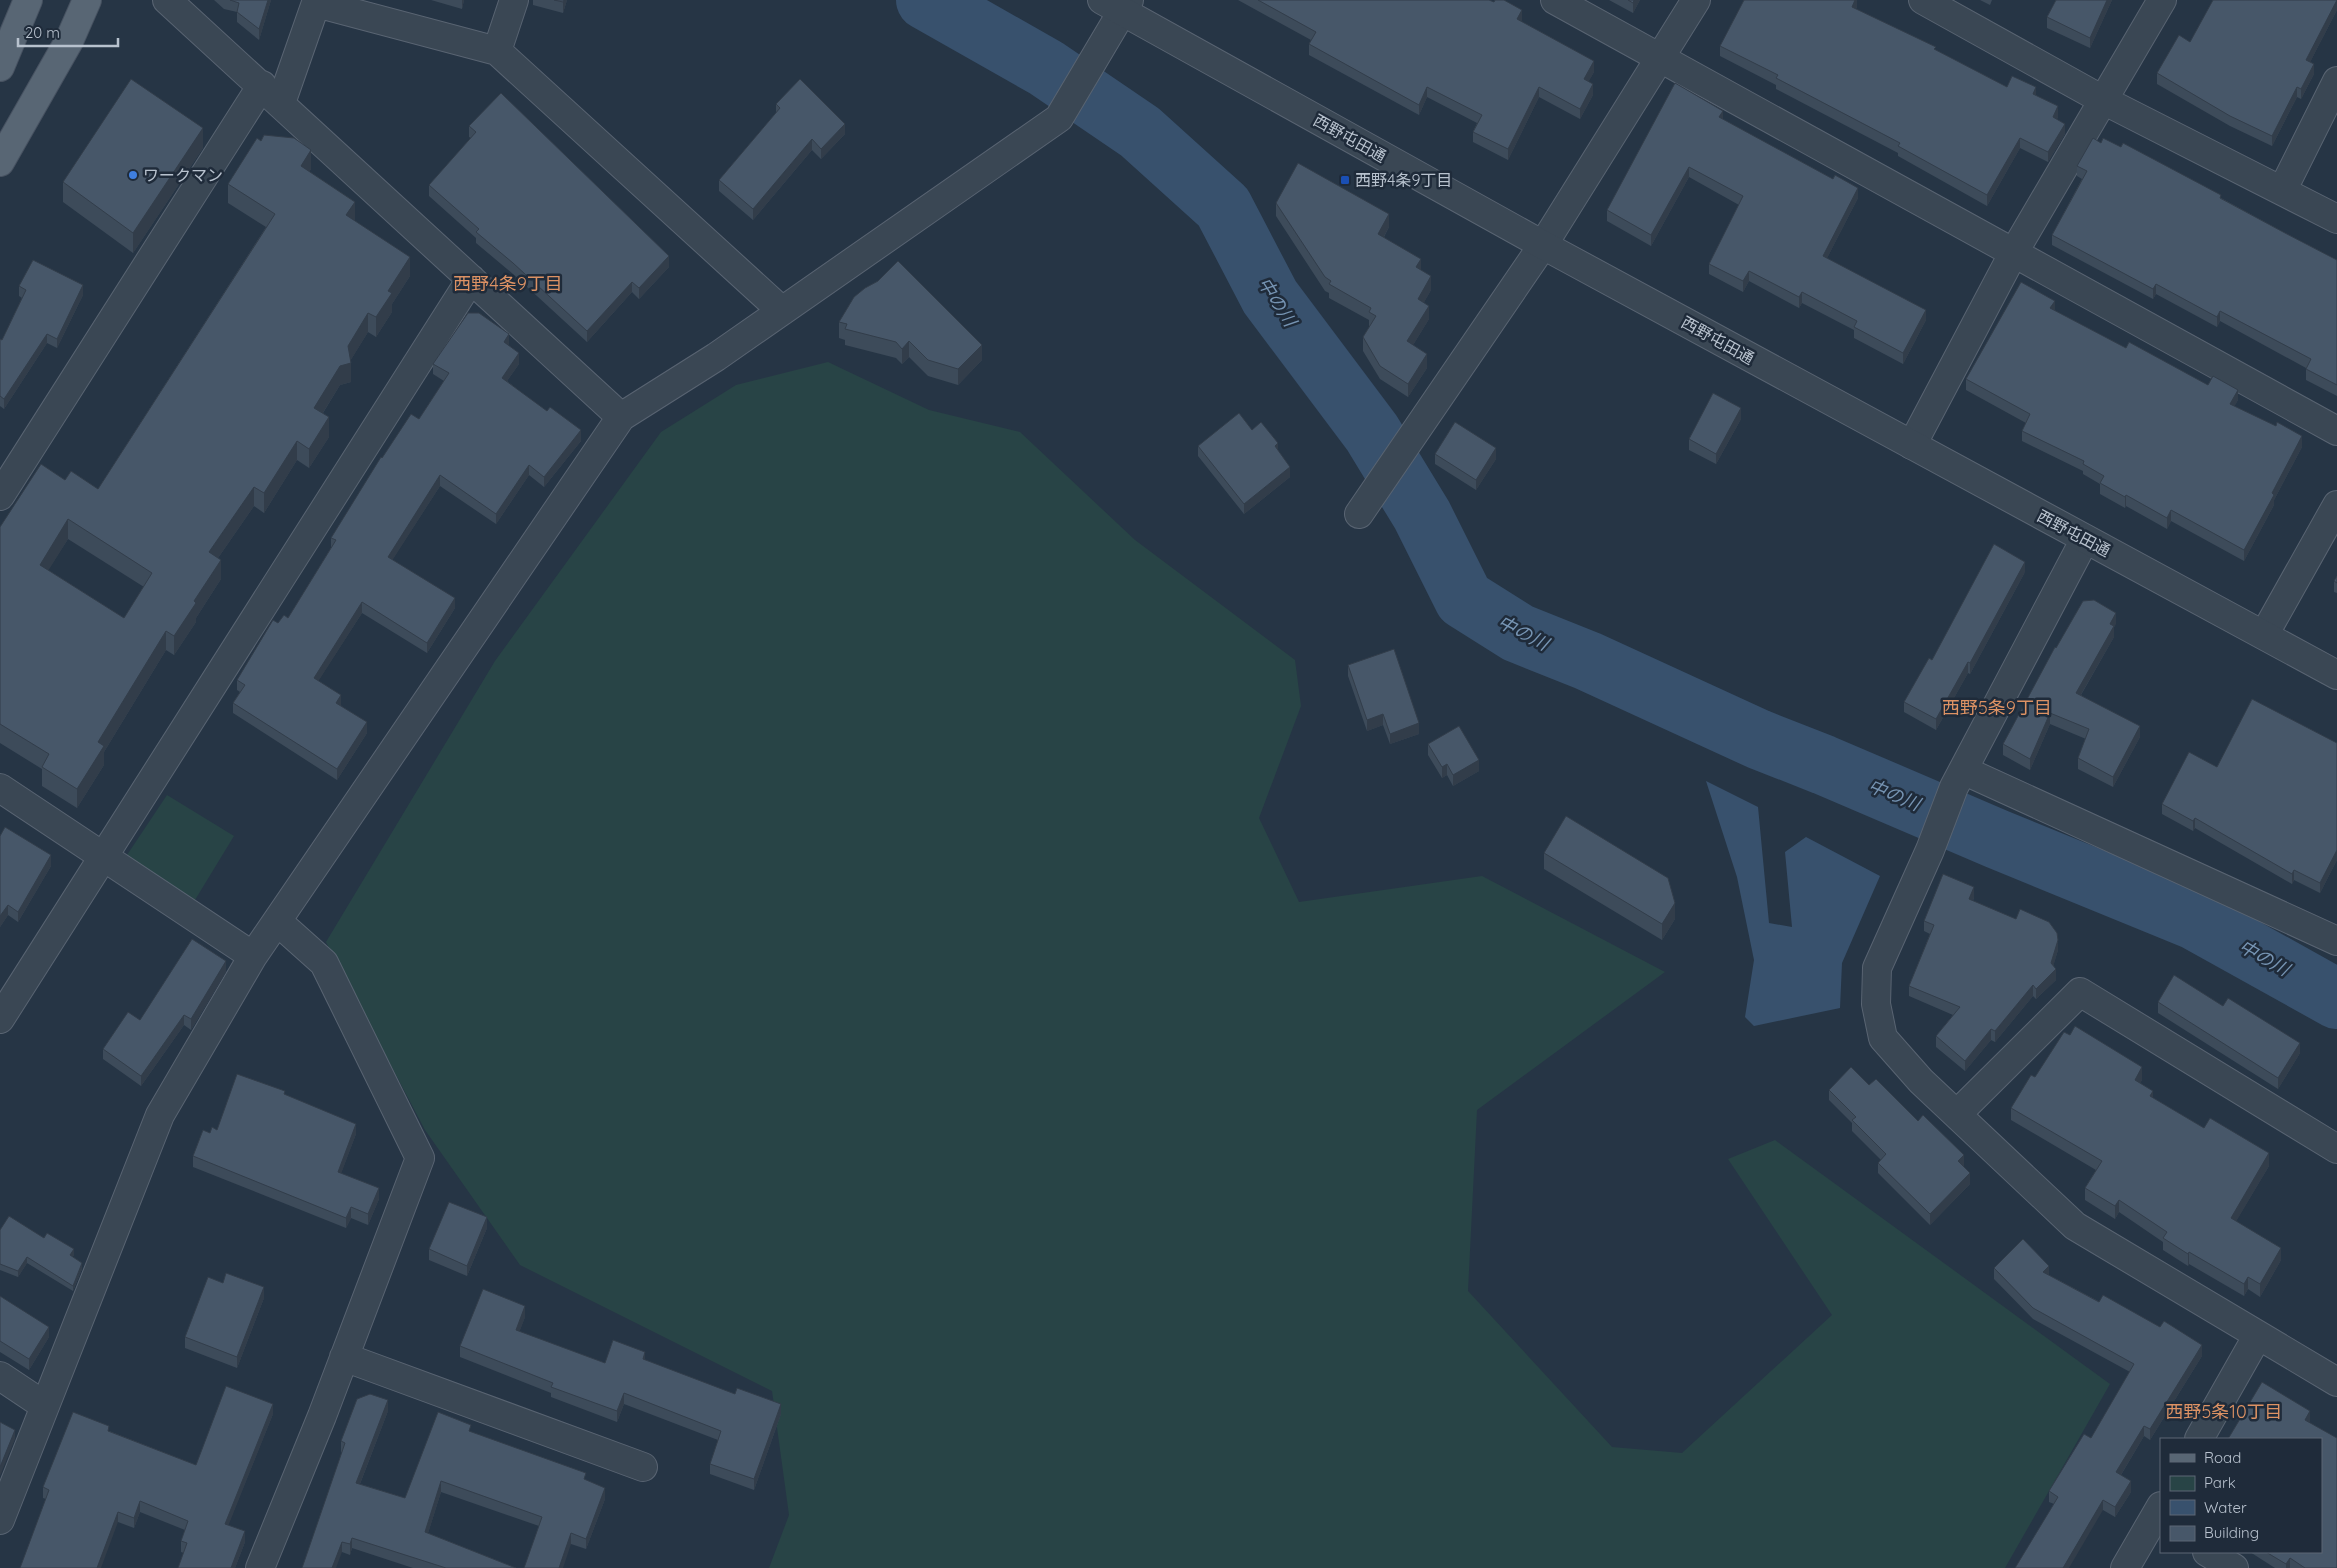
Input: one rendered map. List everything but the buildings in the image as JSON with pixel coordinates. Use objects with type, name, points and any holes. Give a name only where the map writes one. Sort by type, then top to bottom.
[{"type":"main road","points":[[0,67],[7,36],[28,0]]},
{"type":"main road","points":[[0,162],[69,41],[87,0]]},
{"type":"street","points":[[168,0],[621,417]]},
{"type":"street","points":[[497,51],[514,0]]},
{"type":"street","points":[[1555,0],[2337,431]]},
{"type":"street","points":[[1359,514],[1543,245],[1696,0]]},
{"type":"street","points":[[1922,0],[2103,100],[2337,219]]},
{"type":"street","points":[[1912,445],[2014,252],[2162,0]]},
{"type":"street","points":[[0,496],[271,94],[316,2],[497,51],[782,311]]},
{"type":"street","points":[[0,1520],[160,1115],[253,956],[621,417],[716,357],[1059,118],[1092,64],[1117,4]]},
{"type":"street","name":"西野屯田通","points":[[1117,4],[1543,245],[2337,675]]},
{"type":"street","points":[[2282,191],[2337,81]]},
{"type":"street","points":[[0,1019],[471,279]]},
{"type":"street","points":[[2264,636],[2337,505]]},
{"type":"street","points":[[2085,538],[1959,779],[1930,850],[1877,968],[1876,1004],[1883,1038],[1921,1080],[2075,1226],[2337,1382]]},
{"type":"street","points":[[1959,779],[2336,938]]},
{"type":"street","points":[[0,788],[102,858],[253,956]]},
{"type":"street","points":[[260,1568],[344,1357],[420,1158],[324,963],[277,921]]},
{"type":"street","points":[[1957,1114],[2080,992],[2337,1149]]},
{"type":"street","points":[[2200,1438],[2258,1335]]},
{"type":"street","points":[[344,1357],[643,1467]]},
{"type":"street","points":[[0,1376],[45,1406]]},
{"type":"street","points":[[2125,1568],[2158,1516]]},
{"type":"street","points":[[2209,1553],[2234,1568]]},
{"type":"green space","points":[[828,362],[929,410],[1020,432],[1135,540],[1295,660],[1301,706],[1259,818],[1299,902],[1482,876],[1665,972],[1477,1110],[1468,1291],[1612,1447],[1682,1453],[1832,1315],[1728,1159],[1775,1140],[2110,1384],[2005,1568],[769,1568],[789,1515],[772,1391],[520,1265],[425,1130],[326,942],[495,661],[661,432],[736,385]]},
{"type":"green space","points":[[167,795],[234,836],[195,900],[127,855]]},
{"type":"water","points":[[1706,781],[1758,807],[1769,923],[1792,927],[1785,852],[1806,837],[1880,876],[1842,963],[1840,1008],[1754,1026],[1745,1017],[1754,960],[1737,877]]},
{"type":"waterway","name":"中の川","points":[[926,0],[1046,68],[1140,132],[1223,207],[1270,297],[1372,433],[1422,515],[1464,599],[1518,633],[1588,661],[1758,739],[2195,920],[2337,999]]},
{"type":"place","name":"ワークマン","points":[[133,175]]},
{"type":"place","name":"西野4条9丁目","points":[[1345,180]]},
{"type":"district","name":"西野4条9丁目","points":[[508,284]]},
{"type":"district","name":"西野5条9丁目","points":[[1997,708]]},
{"type":"district","name":"西野5条10丁目","points":[[2224,1412]]}]
